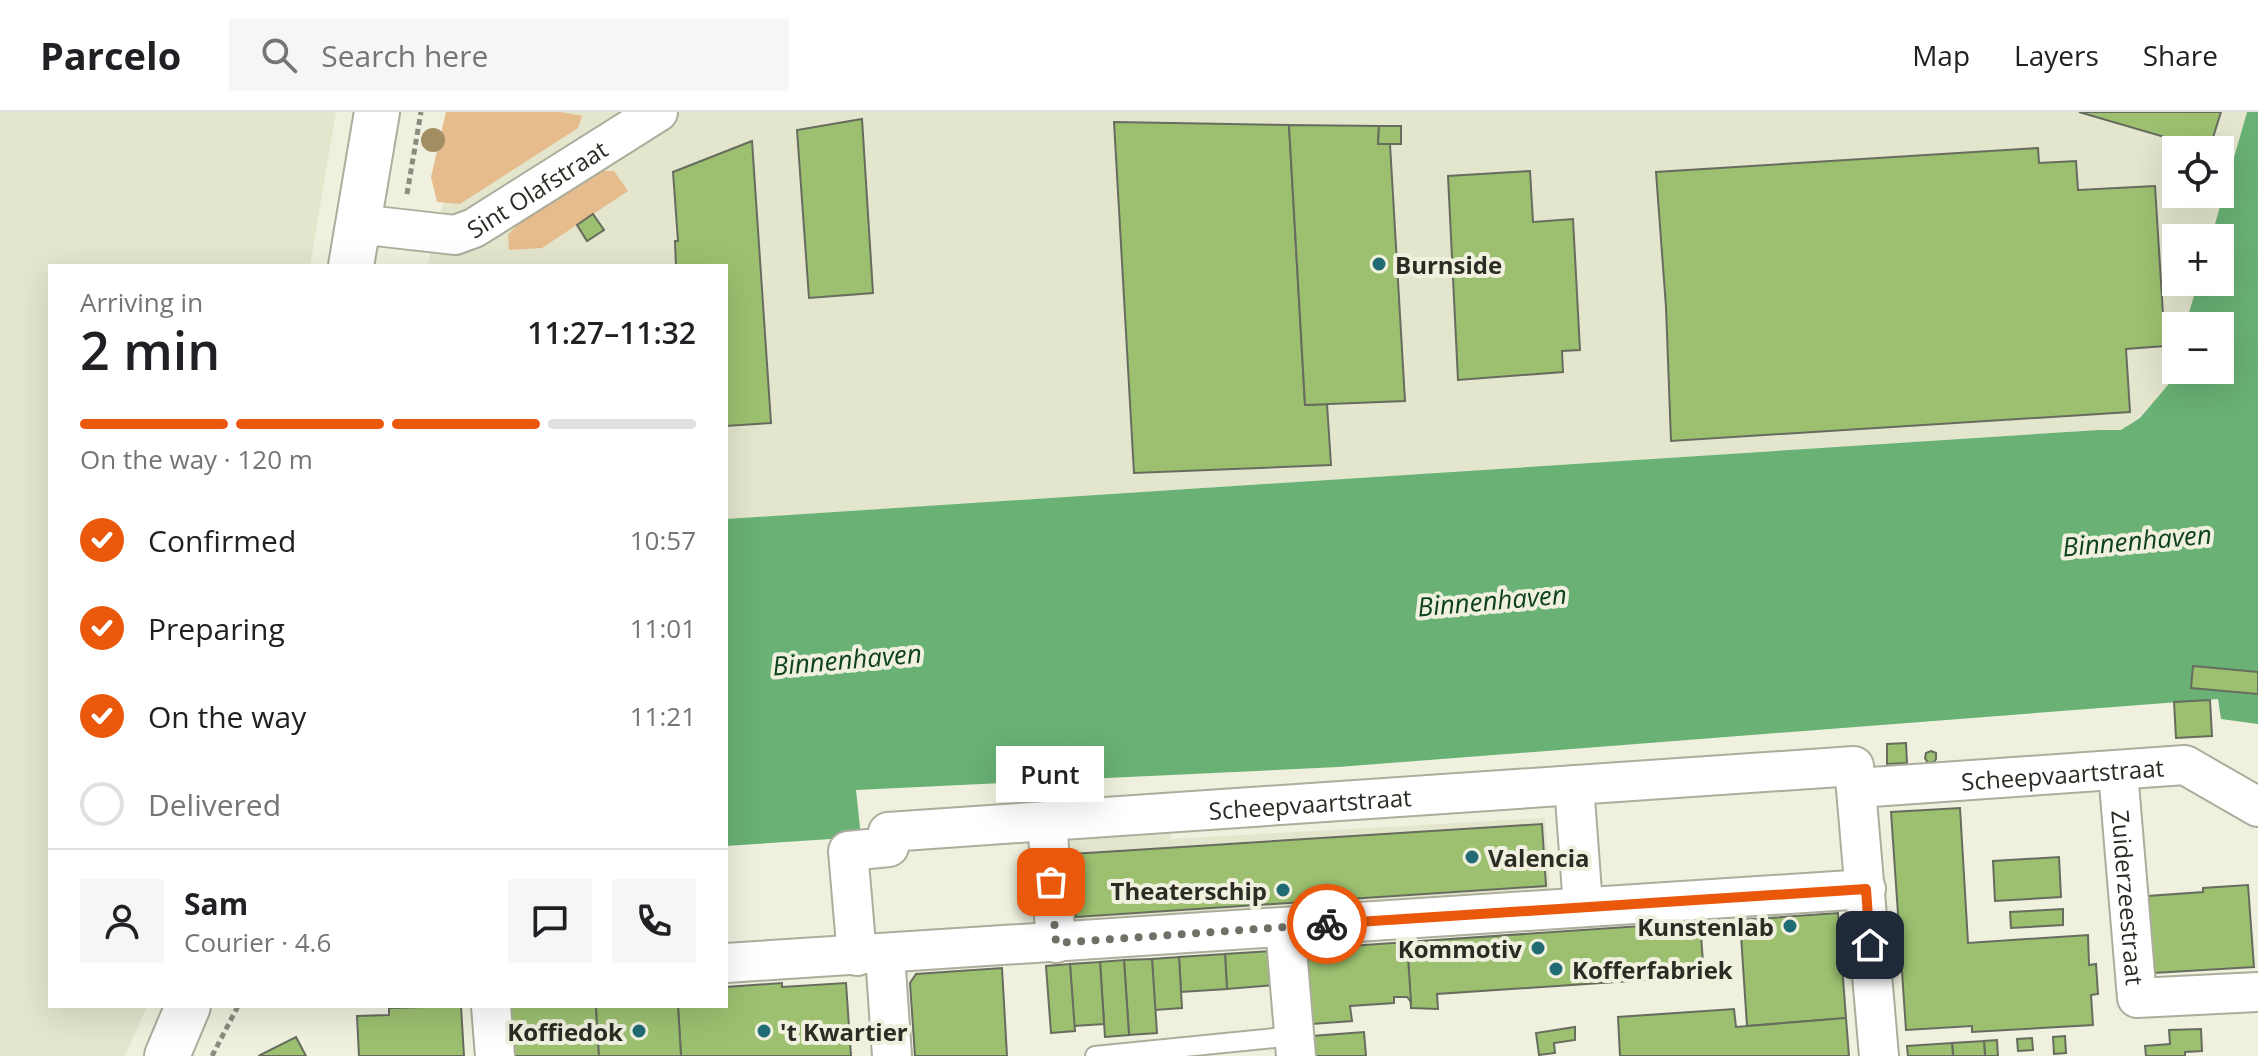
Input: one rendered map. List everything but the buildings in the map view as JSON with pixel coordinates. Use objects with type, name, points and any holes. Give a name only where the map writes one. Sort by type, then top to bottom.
[{"type":"street","points":[[370,240],[377,112]]},
{"type":"street","name":"Sint Olafstraat","points":[[370,240],[455,235],[474,228],[658,112]]},
{"type":"street","name":"Scheepvaartstraat","points":[[871,956],[848,851],[889,847],[888,832],[1854,766],[1857,788],[2185,765],[2258,807]]},
{"type":"street","name":"Zuiderzeestraat","points":[[2118,772],[2137,998],[2258,992]]},
{"type":"street","points":[[1574,785],[1583,906]]},
{"type":"street","points":[[1857,788],[1879,1056]]},
{"type":"street","points":[[1047,821],[1056,943]]},
{"type":"street","points":[[728,963],[1866,889]]},
{"type":"street","points":[[1285,927],[1295,1046]]},
{"type":"street","points":[[871,956],[892,1056]]},
{"type":"street","points":[[167,1056],[187,1008]]},
{"type":"street","points":[[491,1008],[495,1056]]},
{"type":"lane","points":[[1095,1056],[1295,1046]]},
{"type":"path","points":[[370,240],[421,112]]},
{"type":"path","points":[[212,1056],[237,1008]]},
{"type":"shaded area","points":[[0,112],[336,112],[310,264],[48,264],[48,1008],[146,1008],[125,1056],[0,1056]]},
{"type":"shaded area","points":[[446,112],[561,112],[582,116],[578,128],[460,204],[437,202],[431,177]]},
{"type":"shaded area","points":[[459,112],[2247,112],[2234,158],[2234,136],[2162,136],[2162,208],[2220,208],[2215,224],[2162,224],[2162,296],[2194,296],[2189,312],[2162,312],[2162,384],[2168,385],[2140,418],[2121,431],[728,519],[728,264],[428,264],[450,176]]},
{"type":"shaded area","points":[[595,171],[614,171],[628,191],[542,248],[509,250],[508,235],[517,225]]},
{"type":"shaded area","points":[[1169,818],[1171,839],[1545,818],[1550,889],[1072,922],[1066,826]]},
{"type":"water","name":"Binnenhaven","points":[[2247,112],[2258,112],[2258,724],[2221,719],[2218,699],[1338,767],[856,790],[861,837],[728,846],[728,519],[2121,430],[2140,418],[2168,384],[2234,384],[2234,312],[2189,312],[2194,296],[2234,296],[2234,224],[2215,224],[2220,208],[2234,208],[2234,158]]},
{"type":"way so far","points":[[1051,882],[1056,943],[1327,924]]},
{"type":"place","name":"Burnside","points":[[1379,264]]},
{"type":"place","name":"Valencia","points":[[1472,857]]},
{"type":"place","name":"Punt","points":[[1051,882]]},
{"type":"place","name":"Theaterschip","points":[[1283,890]]},
{"type":"place","name":"Kunstenlab","points":[[1790,926]]},
{"type":"place","name":"Kommotiv","points":[[1538,948]]},
{"type":"place","name":"Kofferfabriek","points":[[1556,969]]},
{"type":"place","name":"Koffiedok","points":[[639,1031]]},
{"type":"place","name":"'t Kwartier","points":[[764,1031]]},
{"type":"route","points":[[1327,924],[1866,889],[1870,945]]}]
